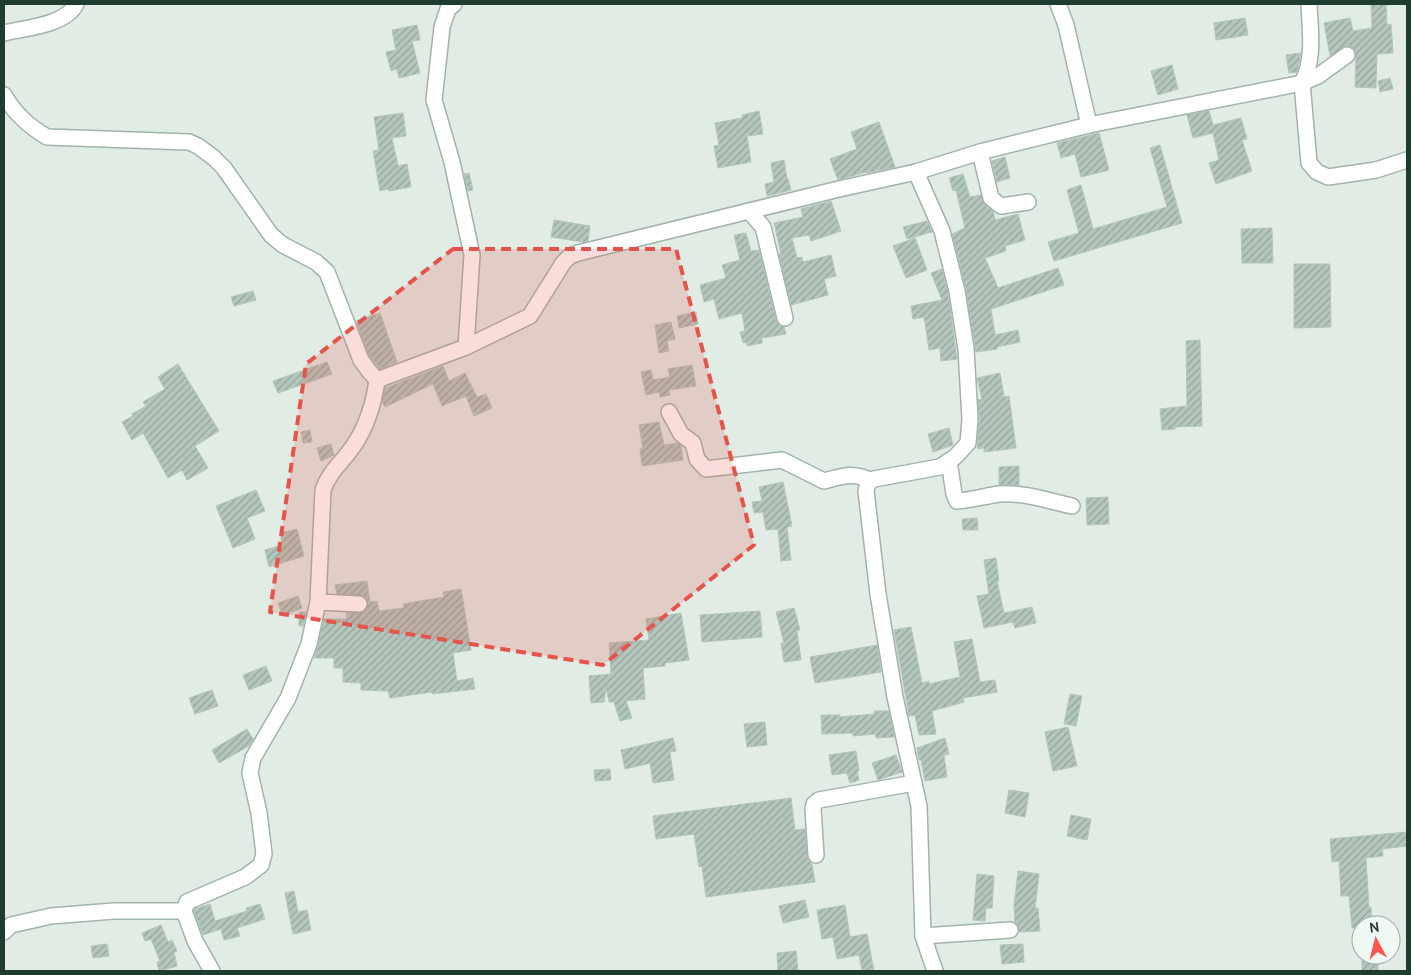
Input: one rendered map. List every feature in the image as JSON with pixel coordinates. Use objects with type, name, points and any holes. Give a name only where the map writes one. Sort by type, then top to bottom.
[{"type":"street","points":[[4,33],[60,20],[70,13],[76,4]]},
{"type":"street","points":[[454,4],[448,9],[442,26],[434,100],[452,162],[472,255],[466,347]]},
{"type":"street","points":[[1058,4],[1066,26],[1089,125]]},
{"type":"street","points":[[1309,4],[1310,57],[1308,72],[1302,83],[1310,163],[1318,172],[1328,177],[1376,170],[1407,160]]},
{"type":"street","points":[[378,380],[466,347],[530,316],[563,263],[570,256],[916,172],[980,152],[1089,125],[1302,83],[1318,76],[1347,56]]},
{"type":"street","points":[[4,95],[16,113],[30,127],[47,137],[189,142],[214,158],[224,168],[271,235],[283,246],[316,262],[328,272],[362,360],[369,372],[378,380]]},
{"type":"street","points":[[980,152],[991,198],[1001,206],[1028,202]]},
{"type":"street","points":[[669,412],[681,434],[693,443],[697,459],[706,469],[782,460],[824,481],[849,474],[862,476],[870,480],[940,467],[968,444],[970,419],[966,349],[957,291],[942,231],[916,172]]},
{"type":"street","points":[[749,211],[764,227],[785,318]]},
{"type":"street","points":[[212,971],[195,941],[184,912],[187,902],[246,877],[261,865],[264,854],[259,813],[250,773],[252,758],[288,698],[308,644],[318,602],[322,490],[326,480],[359,437],[370,413],[378,380]]},
{"type":"street","points":[[949,461],[954,494],[957,501],[1000,494],[1021,495],[1072,506]]},
{"type":"street","points":[[870,480],[866,491],[878,594],[895,697],[919,806],[923,936],[935,971]]},
{"type":"street","points":[[318,602],[359,604]]},
{"type":"street","points":[[816,855],[813,809],[814,804],[819,800],[914,783]]},
{"type":"street","points":[[4,932],[11,925],[52,916],[114,911],[184,912]]},
{"type":"street","points":[[923,936],[1010,930]]},
{"type":"highlighted area","points":[[453,249],[676,249],[754,545],[603,665],[270,612],[306,364]]},
{"type":"building","points":[[1371,4],[1386,4],[1387,25],[1391,24],[1393,53],[1377,54],[1376,88],[1355,87],[1355,50],[1350,46],[1346,46],[1330,56],[1324,23],[1350,18],[1353,31],[1372,28]]},
{"type":"building","points":[[1245,18],[1248,35],[1216,40],[1214,23]]},
{"type":"building","points":[[417,25],[420,40],[412,41],[420,73],[399,78],[397,69],[391,71],[386,52],[396,50],[392,30]]},
{"type":"building","points":[[1301,53],[1297,72],[1289,73],[1286,55]]},
{"type":"building","points":[[1172,65],[1178,89],[1158,95],[1151,71]]},
{"type":"building","points":[[1390,78],[1393,89],[1380,92],[1378,81]]},
{"type":"building","points":[[759,111],[763,134],[747,136],[751,162],[718,168],[714,146],[719,145],[715,123],[742,118],[742,115]]},
{"type":"building","points":[[1209,111],[1213,125],[1241,118],[1247,139],[1242,140],[1252,171],[1216,184],[1209,163],[1219,160],[1213,133],[1193,138],[1187,115]]},
{"type":"building","points":[[403,113],[406,136],[392,138],[398,166],[407,164],[411,187],[380,191],[373,151],[379,150],[374,117]]},
{"type":"building","points":[[879,122],[895,167],[866,172],[838,180],[830,159],[857,149],[851,132]]},
{"type":"building","points":[[1099,133],[1109,170],[1081,177],[1075,154],[1061,158],[1057,143]]},
{"type":"building","points":[[1160,145],[1182,223],[1054,261],[1048,242],[1079,233],[1067,190],[1081,185],[1093,229],[1167,207],[1150,148]]},
{"type":"building","points":[[1005,157],[1010,178],[997,182],[992,161]]},
{"type":"building","points":[[784,160],[791,190],[767,196],[765,184],[774,182],[771,163]]},
{"type":"building","points":[[469,173],[473,190],[468,191],[464,174]]},
{"type":"building","points":[[963,174],[970,197],[981,195],[985,205],[993,211],[995,220],[1018,214],[1025,240],[1005,246],[1006,251],[985,258],[998,288],[1058,268],[1064,285],[991,309],[995,335],[1018,330],[1020,342],[997,347],[997,349],[976,352],[966,289],[952,234],[965,228],[956,190],[953,191],[949,178]]},
{"type":"building","points":[[831,201],[841,231],[811,241],[809,235],[792,238],[797,258],[802,257],[803,262],[831,255],[836,276],[824,279],[828,295],[791,305],[779,255],[781,254],[774,223],[803,217],[801,209]]},
{"type":"building","points":[[554,220],[590,226],[588,241],[583,242],[551,237]]},
{"type":"building","points":[[927,221],[932,232],[907,239],[903,227]]},
{"type":"building","points":[[1272,228],[1273,263],[1242,263],[1241,229]]},
{"type":"building","points":[[746,233],[751,251],[759,250],[776,320],[779,325],[784,327],[786,334],[762,338],[762,343],[747,346],[746,342],[743,343],[740,332],[745,331],[742,313],[719,319],[714,299],[704,302],[700,285],[726,278],[722,265],[740,260],[734,235]]},
{"type":"building","points":[[915,238],[927,270],[906,278],[893,246]]},
{"type":"building","points":[[1294,264],[1330,264],[1331,327],[1294,328]]},
{"type":"building","points":[[942,269],[948,293],[957,359],[941,361],[940,348],[929,350],[924,317],[913,319],[911,306],[942,300],[931,273]]},
{"type":"building","points":[[253,291],[256,300],[234,306],[231,297]]},
{"type":"building","points":[[696,312],[698,324],[679,328],[677,316]]},
{"type":"building","points":[[380,313],[397,362],[380,369],[369,355],[356,321]]},
{"type":"building","points":[[671,322],[675,339],[667,341],[669,351],[659,353],[655,325]]},
{"type":"building","points":[[1200,340],[1202,426],[1175,427],[1175,429],[1162,430],[1160,409],[1187,406],[1186,341]]},
{"type":"building","points":[[327,362],[332,374],[278,393],[273,381]]},
{"type":"building","points":[[178,364],[219,431],[195,446],[208,468],[187,480],[182,470],[168,478],[143,433],[132,440],[122,422],[146,406],[143,402],[165,389],[158,377]]},
{"type":"building","points":[[692,365],[696,386],[669,390],[670,395],[660,397],[659,392],[646,395],[641,372],[651,370],[653,380],[670,377],[668,369]]},
{"type":"building","points":[[443,366],[449,381],[465,373],[477,397],[486,394],[492,408],[474,416],[466,396],[442,406],[433,384],[385,407],[382,402],[385,388]]},
{"type":"building","points":[[1000,373],[1004,397],[1009,396],[1016,448],[984,452],[984,448],[978,449],[977,444],[980,422],[978,400],[982,399],[977,378]]},
{"type":"building","points":[[659,422],[664,445],[678,443],[681,446],[683,460],[642,466],[640,449],[643,449],[639,425]]},
{"type":"building","points":[[949,428],[953,445],[933,452],[928,434]]},
{"type":"building","points":[[310,430],[312,442],[303,443],[301,432]]},
{"type":"building","points":[[331,444],[334,455],[321,461],[317,448]]},
{"type":"building","points":[[1019,466],[1019,485],[999,485],[999,467]]},
{"type":"building","points":[[783,482],[792,526],[787,527],[791,560],[781,561],[778,529],[766,530],[763,512],[754,513],[752,502],[762,501],[759,487]]},
{"type":"building","points":[[256,490],[265,511],[247,518],[255,539],[233,548],[216,506]]},
{"type":"building","points":[[1108,497],[1109,524],[1087,525],[1086,498]]},
{"type":"building","points":[[977,518],[978,530],[963,530],[962,519]]},
{"type":"building","points":[[297,529],[304,556],[269,567],[265,550],[283,545],[280,533]]},
{"type":"building","points":[[996,558],[999,581],[997,581],[1004,613],[1032,607],[1036,623],[1015,628],[1013,622],[984,628],[977,596],[989,594],[984,560]]},
{"type":"building","points":[[367,581],[370,602],[377,601],[379,611],[404,608],[403,604],[444,597],[443,592],[461,589],[471,650],[453,653],[457,681],[473,678],[475,689],[432,694],[432,692],[390,698],[388,691],[361,690],[361,683],[343,682],[343,668],[334,668],[334,658],[314,658],[324,619],[347,619],[346,613],[363,612],[368,605],[367,599],[364,596],[337,594],[335,585]]},
{"type":"building","points":[[298,596],[302,608],[283,616],[278,603]]},
{"type":"building","points":[[794,608],[800,630],[797,631],[801,660],[784,662],[781,643],[784,643],[776,612]]},
{"type":"building","points":[[760,611],[762,637],[702,642],[700,615]]},
{"type":"building","points":[[299,612],[306,612],[303,626],[299,626]]},
{"type":"building","points":[[681,613],[689,660],[665,663],[665,666],[643,668],[645,699],[626,701],[632,718],[620,721],[614,702],[609,702],[606,687],[604,702],[591,703],[589,676],[611,674],[609,643],[649,640],[646,619]]},
{"type":"building","points":[[911,627],[922,683],[929,681],[929,684],[960,677],[954,642],[972,639],[980,682],[995,680],[997,692],[963,698],[964,702],[932,711],[936,734],[919,735],[915,715],[909,716],[894,630]]},
{"type":"building","points":[[877,645],[881,672],[815,683],[810,657]]},
{"type":"building","points":[[266,666],[272,681],[249,690],[243,675]]},
{"type":"building","points":[[212,690],[218,706],[195,714],[189,698]]},
{"type":"building","points":[[1070,694],[1082,696],[1076,726],[1064,724]]},
{"type":"building","points":[[874,711],[889,711],[894,737],[876,738],[876,734],[853,736],[853,733],[822,734],[821,715],[840,715],[840,717],[874,714]]},
{"type":"building","points":[[765,722],[767,745],[747,747],[744,724]]},
{"type":"building","points":[[1068,727],[1077,766],[1053,771],[1045,732]]},
{"type":"building","points":[[247,729],[253,739],[249,746],[219,763],[212,750]]},
{"type":"building","points":[[673,738],[676,751],[670,752],[674,780],[653,783],[650,763],[625,769],[621,750]]},
{"type":"building","points":[[945,738],[949,754],[944,755],[947,777],[925,781],[917,748]]},
{"type":"building","points":[[856,751],[859,780],[850,783],[847,773],[832,775],[829,755]]},
{"type":"building","points":[[896,755],[902,772],[878,780],[872,763]]},
{"type":"building","points":[[610,769],[611,780],[595,781],[594,770]]},
{"type":"building","points":[[1009,790],[1029,793],[1025,817],[1005,813]]},
{"type":"building","points":[[791,798],[795,830],[805,829],[807,856],[812,864],[815,882],[706,897],[702,866],[699,867],[694,834],[656,839],[653,816]]},
{"type":"building","points":[[1071,815],[1091,819],[1087,840],[1067,836]]},
{"type":"building","points":[[1407,832],[1407,846],[1382,849],[1383,856],[1366,858],[1369,908],[1371,907],[1371,915],[1351,915],[1351,917],[1349,896],[1341,896],[1339,861],[1332,862],[1330,839]]},
{"type":"building","points":[[1018,871],[1039,874],[1035,908],[1038,908],[1040,931],[1019,932],[1018,925],[1015,922],[1014,906]]},
{"type":"building","points":[[977,874],[994,876],[992,908],[986,908],[985,921],[973,920]]},
{"type":"building","points":[[294,891],[298,912],[307,910],[311,930],[293,934],[285,893]]},
{"type":"building","points":[[805,900],[809,917],[783,923],[779,906]]},
{"type":"building","points":[[210,904],[215,921],[247,911],[246,908],[260,904],[265,919],[237,928],[240,936],[224,940],[221,929],[203,935],[194,911]]},
{"type":"building","points":[[845,905],[850,937],[867,934],[874,971],[862,971],[859,955],[837,959],[833,937],[822,939],[817,910]]},
{"type":"building","points":[[161,925],[168,942],[172,940],[177,951],[174,952],[177,966],[159,971],[157,962],[160,961],[151,939],[145,941],[142,933]]},
{"type":"building","points":[[107,944],[109,956],[93,958],[91,946]]},
{"type":"building","points":[[1023,944],[1024,962],[1002,964],[1000,945]]},
{"type":"building","points":[[796,951],[798,970],[778,971],[777,953]]},
{"type":"building","points":[[1362,965],[1378,965],[1378,971],[1362,971]]}]
